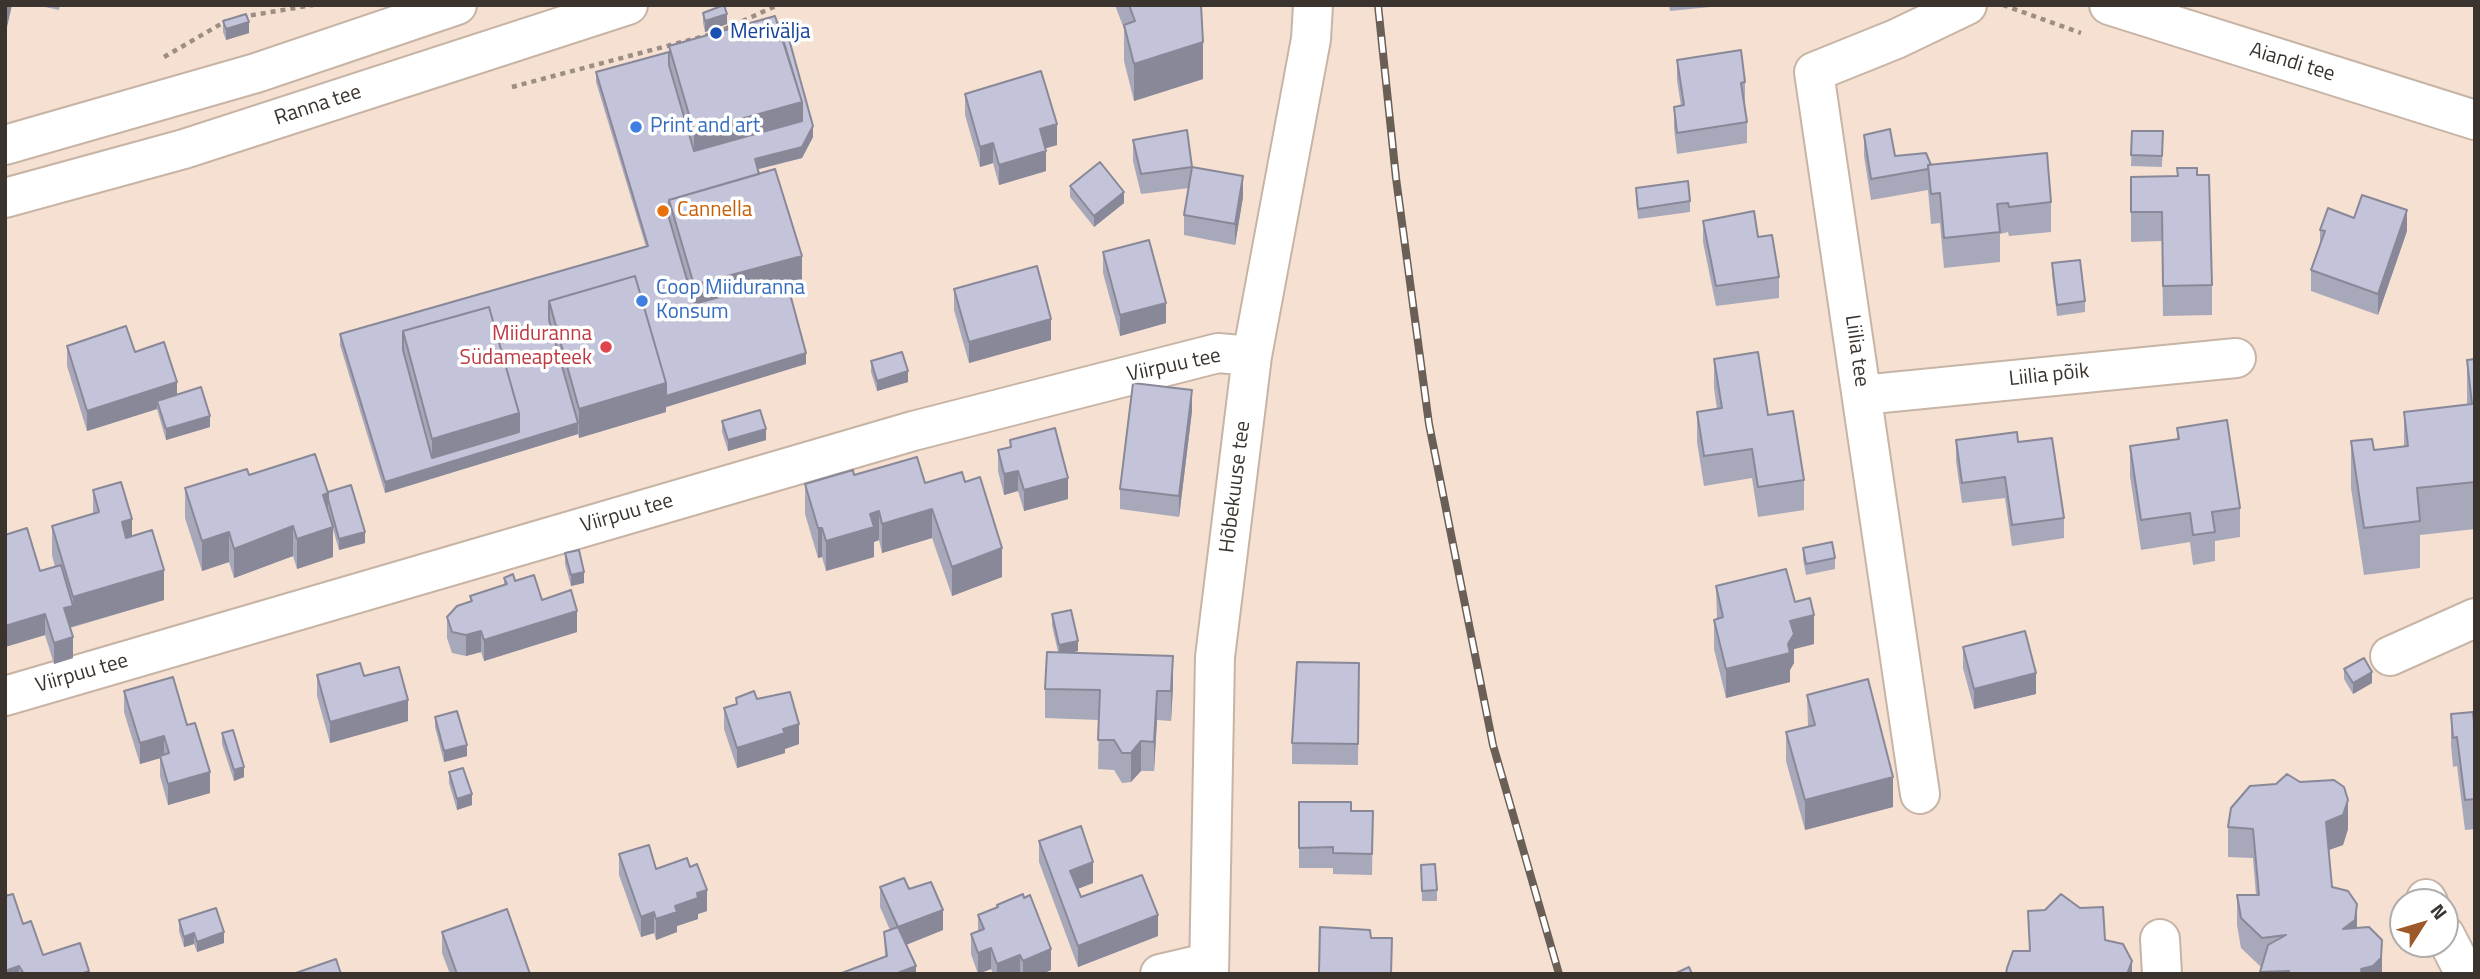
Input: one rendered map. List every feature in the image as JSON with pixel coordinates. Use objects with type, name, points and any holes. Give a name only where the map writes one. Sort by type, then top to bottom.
[{"type":"street","points":[[5,145],[256,72],[457,5]]},
{"type":"street","name":"Ranna tee","points":[[5,198],[184,149],[628,5]]},
{"type":"street","name":"Hõbekuuse tee","points":[[1208,968],[1215,657],[1252,356],[1311,39],[1313,5]]},
{"type":"street","name":"Liilia tee","points":[[1920,794],[1814,72],[1896,39],[1967,5]]},
{"type":"street","name":"Aiandi tee","points":[[2109,5],[2475,120]]},
{"type":"street","name":"Viirpuu tee","points":[[5,696],[913,431],[1218,353],[1252,356]]},
{"type":"street","name":"Liilia põik","points":[[1863,395],[2236,358]]},
{"type":"street","points":[[2390,656],[2475,618]]},
{"type":"street","points":[[2457,958],[2465,974]]},
{"type":"street","points":[[1160,974],[1208,968]]},
{"type":"path","points":[[237,18],[261,11],[313,5]]},
{"type":"path","points":[[501,89],[716,33],[778,5]]},
{"type":"path","points":[[161,59],[229,19]]},
{"type":"building","points":[[724,5],[727,14],[705,21],[703,13]]},
{"type":"building","points":[[1129,5],[1201,5],[1203,42],[1134,64],[1124,25],[1135,21]]},
{"type":"building","points":[[246,14],[249,22],[226,29],[223,21]]},
{"type":"building","points":[[775,16],[802,102],[694,132],[669,46]]},
{"type":"building","points":[[784,21],[813,126],[802,147],[755,159],[759,174],[669,200],[669,218],[694,304],[786,279],[806,353],[666,396],[666,383],[635,276],[549,301],[549,320],[578,423],[385,482],[340,334],[648,246],[596,72],[669,52],[669,65],[694,151],[802,121],[802,102],[778,23]],"holes":[[[489,307],[519,413],[519,432],[432,458],[403,350],[403,331]]]},
{"type":"building","points":[[1741,50],[1745,82],[1741,83],[1747,122],[1677,133],[1674,107],[1684,105],[1677,60]]},
{"type":"building","points":[[1041,71],[1057,124],[1040,129],[1046,151],[999,165],[993,143],[980,147],[965,94]]},
{"type":"building","points":[[1890,129],[1895,156],[1926,153],[1931,165],[1928,165],[1928,169],[1871,179],[1864,135]]},
{"type":"building","points":[[1187,130],[1192,167],[1141,174],[1133,140]]},
{"type":"building","points":[[2132,131],[2163,131],[2162,156],[2131,155]]},
{"type":"building","points":[[2047,153],[2051,202],[2009,207],[2008,203],[1997,204],[2000,232],[1944,238],[1940,193],[1931,194],[1928,165]]},
{"type":"building","points":[[1100,162],[1124,192],[1094,216],[1070,186]]},
{"type":"building","points":[[1192,167],[1243,176],[1235,224],[1184,215]]},
{"type":"building","points":[[2177,168],[2197,168],[2197,175],[2209,175],[2212,285],[2163,286],[2162,212],[2131,212],[2131,177],[2178,176]]},
{"type":"building","points":[[775,169],[802,256],[694,285],[669,200]]},
{"type":"building","points":[[1688,181],[1690,201],[1638,209],[1636,188]]},
{"type":"building","points":[[2362,195],[2407,210],[2378,294],[2311,270],[2325,231],[2320,230],[2328,208],[2354,218]]},
{"type":"building","points":[[1754,211],[1758,237],[1772,235],[1779,277],[1716,286],[1703,221]]},
{"type":"building","points":[[1149,240],[1166,303],[1120,315],[1103,252]]},
{"type":"building","points":[[2080,260],[2085,301],[2057,305],[2052,263]]},
{"type":"building","points":[[1037,266],[1051,319],[969,342],[954,289]]},
{"type":"building","points":[[635,276],[666,383],[579,409],[549,301]]},
{"type":"building","points":[[489,307],[519,413],[432,439],[403,331]]},
{"type":"building","points":[[126,326],[135,352],[164,342],[177,382],[87,411],[67,346]]},
{"type":"building","points":[[902,352],[908,371],[877,381],[871,361]]},
{"type":"building","points":[[1758,352],[1768,415],[1793,411],[1804,480],[1758,487],[1752,449],[1704,456],[1697,412],[1722,408],[1714,359]]},
{"type":"building","points":[[2475,359],[2475,482],[2417,488],[2420,521],[2364,528],[2351,441],[2372,439],[2374,450],[2408,446],[2404,412],[2472,404],[2467,360]]},
{"type":"building","points":[[1133,383],[1192,390],[1179,496],[1120,489]]},
{"type":"building","points":[[201,387],[210,416],[166,429],[157,401]]},
{"type":"building","points":[[760,410],[766,429],[728,440],[722,421]]},
{"type":"building","points":[[2227,420],[2240,508],[2212,512],[2215,532],[2193,535],[2190,513],[2141,520],[2130,446],[2179,439],[2177,428]]},
{"type":"building","points":[[1055,428],[1068,478],[1024,490],[1018,471],[1004,474],[998,450],[1011,447],[1010,440]]},
{"type":"building","points":[[2017,432],[2018,442],[2052,438],[2064,518],[2012,525],[2005,477],[1962,483],[1956,440]]},
{"type":"building","points":[[315,454],[328,493],[323,495],[333,527],[297,539],[293,526],[234,549],[229,532],[202,541],[185,488],[247,469],[249,475]]},
{"type":"building","points":[[917,457],[925,483],[962,472],[965,482],[980,477],[1002,548],[952,567],[932,509],[882,524],[879,511],[870,514],[874,527],[826,541],[822,528],[818,528],[805,484],[853,470],[854,475]]},
{"type":"building","points":[[121,482],[132,519],[122,522],[126,538],[152,530],[164,570],[73,597],[52,526],[99,512],[93,490]]},
{"type":"building","points":[[351,485],[365,532],[339,539],[328,492]]},
{"type":"building","points":[[27,528],[40,571],[61,565],[73,606],[64,608],[73,637],[54,643],[45,614],[5,626],[5,535]]},
{"type":"building","points":[[1832,542],[1835,558],[1806,564],[1803,548]]},
{"type":"building","points":[[579,550],[584,572],[571,575],[565,553]]},
{"type":"building","points":[[1786,569],[1795,602],[1810,598],[1814,615],[1790,621],[1794,634],[1788,644],[1790,653],[1726,669],[1714,620],[1723,617],[1716,586]]},
{"type":"building","points":[[513,574],[515,581],[534,575],[542,600],[571,590],[577,611],[484,640],[481,631],[466,635],[452,632],[447,617],[457,606],[472,601],[470,596],[507,584],[504,578]]},
{"type":"building","points":[[1071,610],[1078,641],[1059,645],[1052,614]]},
{"type":"building","points":[[2025,631],[2036,673],[1974,689],[1963,647]]},
{"type":"building","points":[[1047,652],[1173,656],[1171,691],[1157,691],[1154,742],[1141,741],[1131,753],[1122,753],[1114,740],[1098,740],[1100,690],[1045,689]]},
{"type":"building","points":[[2364,658],[2372,672],[2353,683],[2344,669]]},
{"type":"building","points":[[1297,662],[1359,663],[1358,744],[1292,743]]},
{"type":"building","points":[[360,663],[364,676],[399,667],[408,700],[330,722],[317,675]]},
{"type":"building","points":[[173,677],[187,725],[195,723],[210,772],[168,784],[160,756],[169,753],[164,736],[140,743],[124,691]]},
{"type":"building","points":[[1868,679],[1893,777],[1805,800],[1786,732],[1815,725],[1807,695]]},
{"type":"building","points":[[754,691],[757,699],[790,692],[799,724],[783,729],[785,733],[737,748],[724,708],[737,704],[736,698]]},
{"type":"building","points":[[457,711],[467,745],[444,751],[435,717]]},
{"type":"building","points":[[2473,712],[2475,799],[2465,800],[2457,737],[2453,738],[2451,714]]},
{"type":"building","points":[[233,730],[244,767],[234,770],[222,733]]},
{"type":"building","points":[[463,768],[472,794],[457,799],[449,772]]},
{"type":"building","points":[[2287,774],[2300,782],[2334,780],[2344,787],[2348,800],[2343,815],[2326,822],[2332,887],[2348,891],[2357,904],[2355,920],[2343,929],[2369,927],[2382,940],[2381,958],[2373,966],[2361,969],[2362,974],[2260,972],[2268,945],[2286,935],[2262,938],[2241,918],[2237,895],[2259,895],[2253,829],[2228,827],[2231,808],[2250,786],[2276,784]]},
{"type":"building","points":[[1299,802],[1351,802],[1351,811],[1373,811],[1372,854],[1333,853],[1333,847],[1299,848]]},
{"type":"building","points":[[1081,826],[1093,862],[1070,871],[1081,897],[1142,875],[1158,915],[1078,946],[1039,841]]},
{"type":"building","points":[[649,845],[656,869],[687,858],[690,867],[697,864],[707,890],[697,893],[698,898],[675,906],[677,912],[656,919],[654,912],[641,917],[619,854]]},
{"type":"building","points":[[1435,864],[1437,890],[1422,891],[1421,865]]},
{"type":"building","points":[[904,878],[909,889],[931,882],[943,910],[898,927],[880,887]]},
{"type":"building","points":[[13,894],[23,924],[31,921],[43,955],[80,943],[89,971],[81,974],[24,974],[19,966],[5,971],[5,896]]},
{"type":"building","points":[[1023,894],[1024,898],[1030,895],[1051,949],[1023,961],[1020,955],[997,964],[991,948],[978,953],[971,934],[984,929],[978,915]]},
{"type":"building","points":[[2061,894],[2080,908],[2103,907],[2105,940],[2123,944],[2132,961],[2127,974],[2006,974],[2013,951],[2030,951],[2028,911],[2045,910]]},
{"type":"building","points":[[216,908],[224,932],[197,942],[194,933],[184,937],[179,920]]},
{"type":"building","points":[[507,909],[530,974],[457,974],[442,932]]},
{"type":"building","points":[[898,927],[916,966],[895,974],[839,974],[887,956],[884,932]]},
{"type":"building","points":[[1320,927],[1370,930],[1371,938],[1392,938],[1391,974],[1319,973]]},
{"type":"building","points":[[336,959],[341,974],[293,974]]},
{"type":"building","points":[[1689,967],[1692,974],[1674,974]]},
{"type":"railway","points":[[1378,5],[1396,178],[1429,424],[1493,745],[1559,974]]},
{"type":"place","name":"Merivälja","points":[[716,33]]},
{"type":"place","name":"Print and art","points":[[636,127]]},
{"type":"place","name":"Cannella","points":[[663,211]]},
{"type":"place","name":"Coop Miiduranna Konsum","points":[[642,301]]},
{"type":"place","name":"Miiduranna Südameapteek","points":[[606,347]]}]
